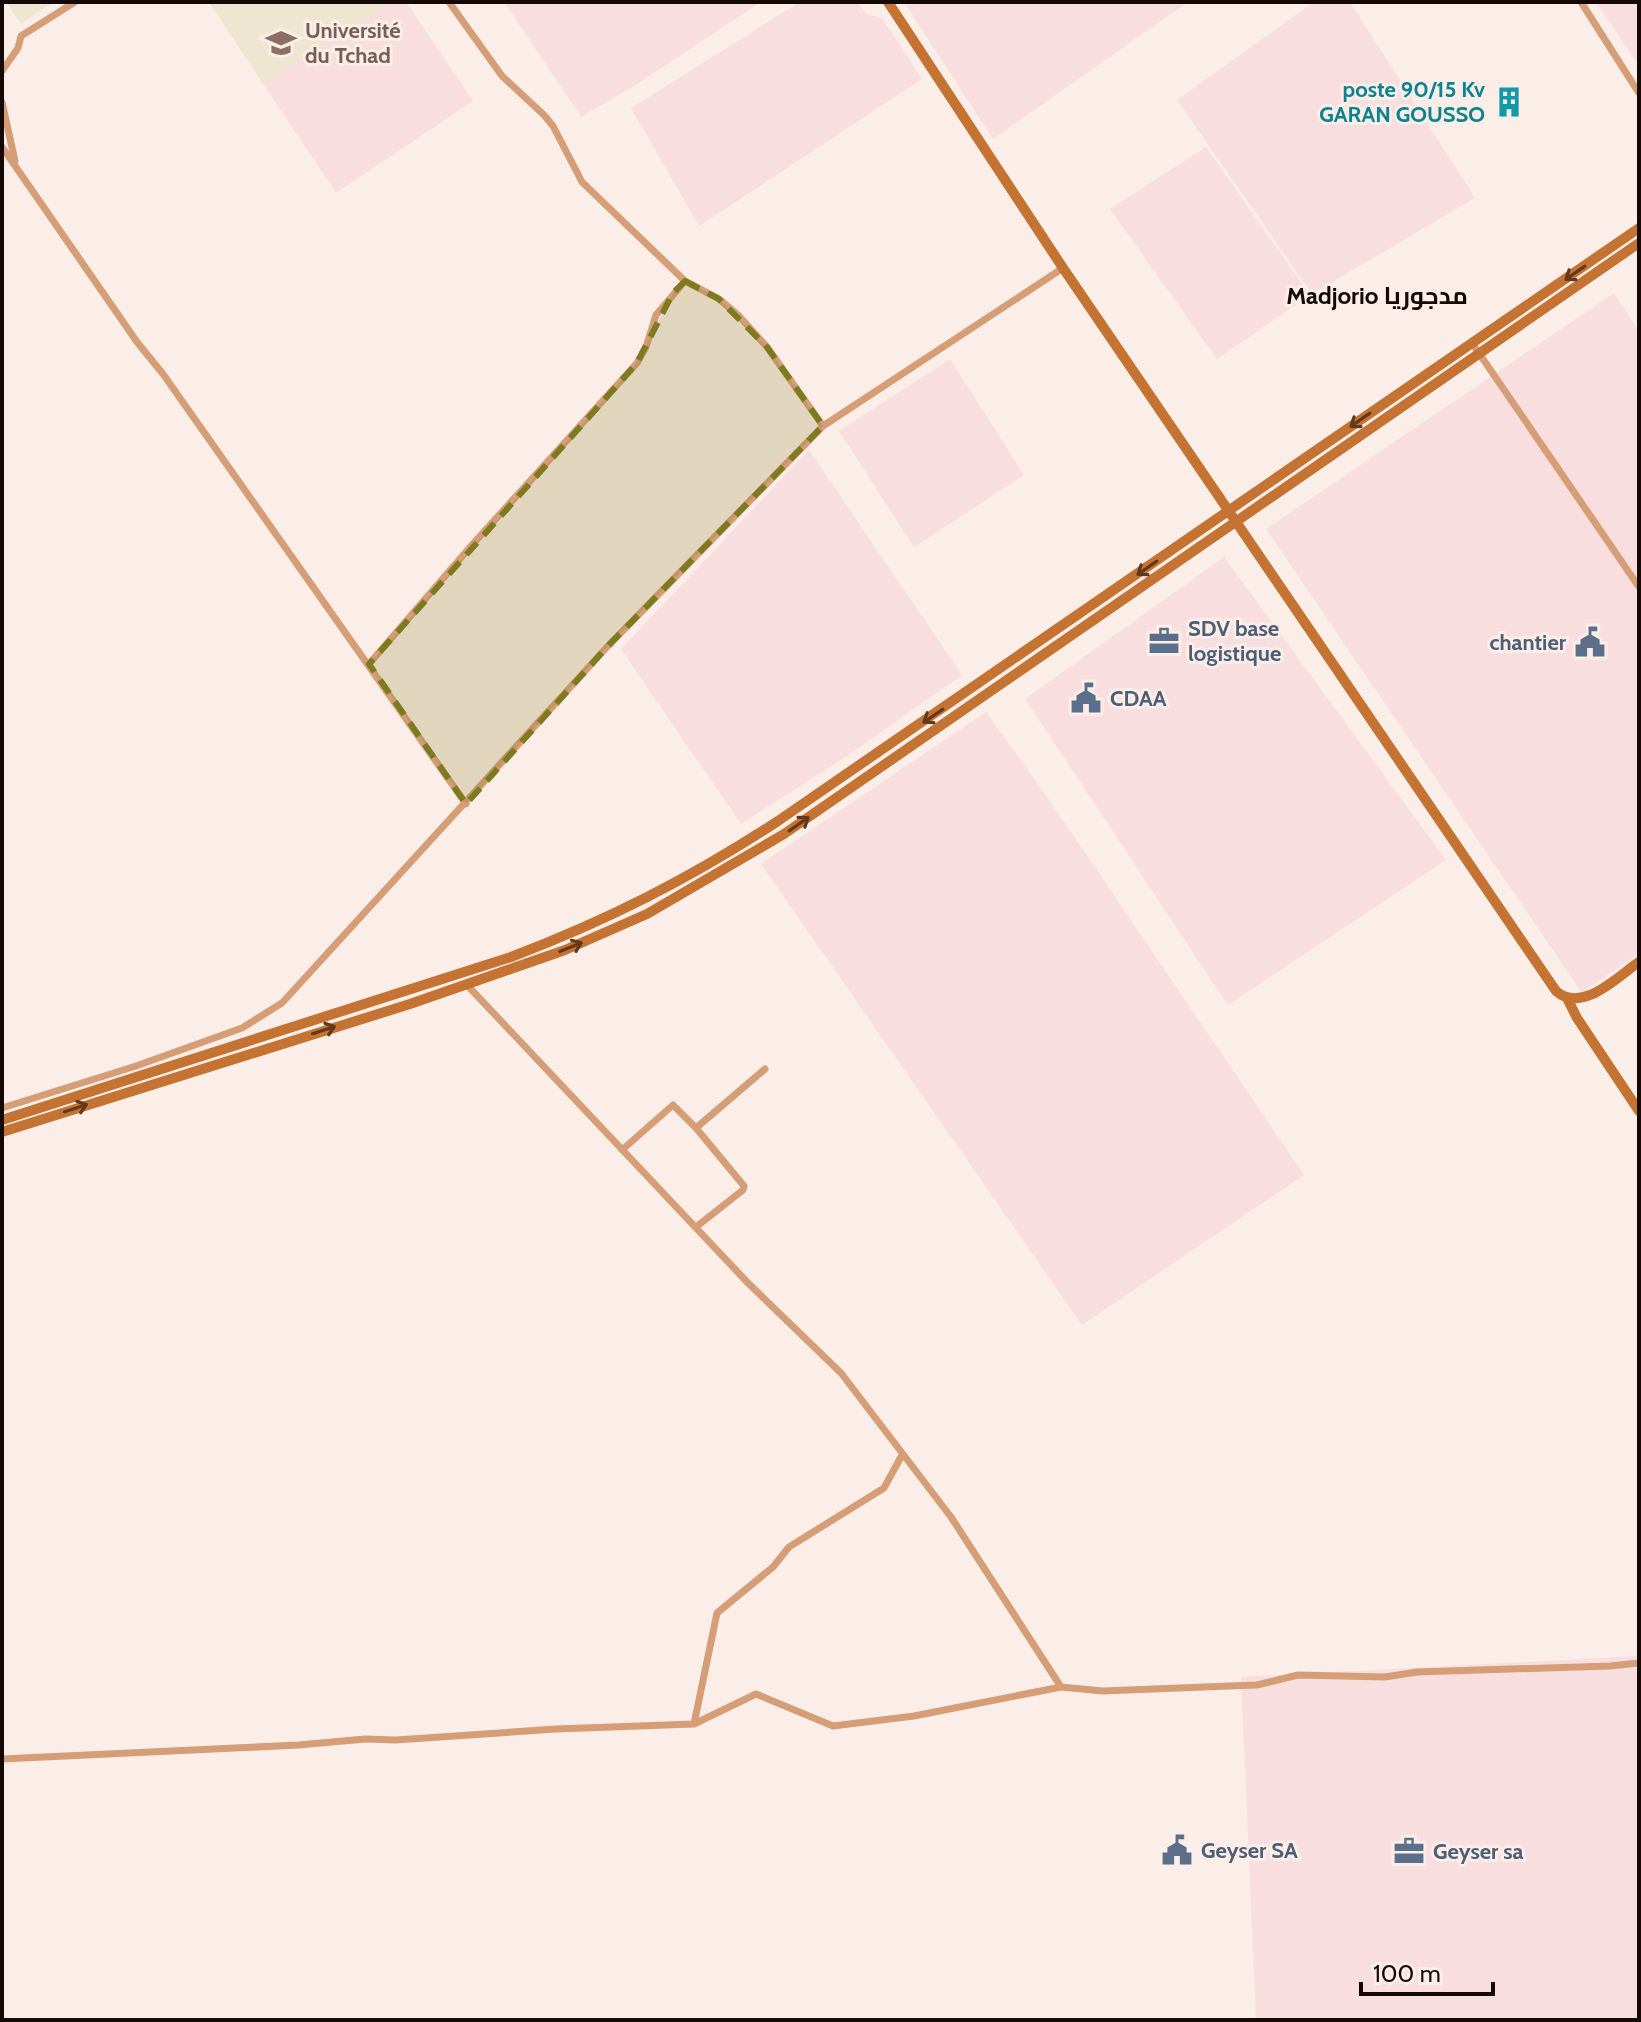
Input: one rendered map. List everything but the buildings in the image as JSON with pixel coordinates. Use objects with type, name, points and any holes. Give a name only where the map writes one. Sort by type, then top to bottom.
[{"type":"street","points":[[2,71],[18,48],[21,36],[75,2]]},
{"type":"street","points":[[449,2],[502,76],[553,126],[582,182],[685,281],[719,299],[739,316],[767,347],[823,426]]},
{"type":"street","points":[[888,2],[1228,512],[1538,966],[1556,991],[1567,998],[1639,1111]]},
{"type":"street","points":[[1581,2],[1639,93]]},
{"type":"street","points":[[2,102],[16,167]]},
{"type":"street","points":[[2,147],[466,804]]},
{"type":"street","points":[[2,1120],[511,957],[586,928],[667,889],[778,821],[1639,228]]},
{"type":"street","points":[[2,1132],[467,985],[565,950],[647,914],[749,856],[1639,243]]},
{"type":"street","points":[[2,1108],[136,1066],[242,1028],[264,1017],[298,989],[607,647],[823,426],[1063,268]]},
{"type":"street","points":[[369,664],[637,363],[646,347],[656,315],[685,281]]},
{"type":"street","points":[[1472,343],[1639,587]]},
{"type":"street","points":[[1567,998],[1582,998],[1596,992],[1639,962]]},
{"type":"street","points":[[467,985],[748,1283],[841,1373],[951,1517],[1061,1687]]},
{"type":"street","points":[[696,1128],[765,1069]]},
{"type":"street","points":[[622,1150],[673,1105],[696,1128],[744,1186],[696,1227]]},
{"type":"street","points":[[694,1724],[717,1613],[773,1567],[789,1547],[884,1488],[902,1455]]},
{"type":"street","points":[[2,1759],[694,1724],[756,1694],[833,1726],[914,1716],[1061,1687],[1103,1691],[1257,1685],[1298,1675],[1385,1677],[1417,1672],[1639,1663]]},
{"type":"highlighted area","points":[[685,281],[719,299],[767,347],[823,426],[607,647],[466,804],[369,664],[637,363],[673,293]]},
{"type":"shaded area","points":[[6,2],[53,2],[21,24]]},
{"type":"shaded area","name":"Université du Tchad","points":[[209,2],[391,2],[263,84]]},
{"type":"shaded area","points":[[391,2],[406,2],[473,101],[336,193],[263,84]]},
{"type":"shaded area","points":[[504,2],[761,2],[634,86],[581,117]]},
{"type":"shaded area","points":[[800,2],[858,2],[866,14],[882,18],[922,79],[699,226],[631,108]]},
{"type":"shaded area","points":[[904,2],[1188,2],[993,139]]},
{"type":"shaded area","points":[[1314,2],[1350,2],[1475,198],[1312,294],[1177,100]]},
{"type":"shaded area","points":[[1596,2],[1639,2],[1639,66]]},
{"type":"shaded area","points":[[1206,147],[1310,295],[1217,359],[1110,209]]},
{"type":"shaded area","points":[[1614,293],[1639,331],[1639,953],[1582,993],[1266,529]]},
{"type":"shaded area","points":[[950,359],[1024,475],[914,547],[839,431]]},
{"type":"shaded area","points":[[809,450],[962,675],[850,754],[741,824],[621,649]]},
{"type":"shaded area","points":[[1224,557],[1446,860],[1228,1005],[1025,699]]},
{"type":"shaded area","points":[[986,712],[1304,1175],[1082,1325],[761,864]]},
{"type":"shaded area","points":[[1639,1656],[1639,2020],[1256,2020],[1241,1677]]},
{"type":"place","name":"Université du Tchad","points":[[281,43]]},
{"type":"place","name":"poste 90/15 Kv GARAN GOUSSO","points":[[1509,102]]},
{"type":"place","name":"SDV base logistique","points":[[1164,641]]},
{"type":"place","name":"chantier","points":[[1590,642]]},
{"type":"place","name":"CDAA","points":[[1086,698]]},
{"type":"place","name":"Geyser SA","points":[[1177,1850]]},
{"type":"place","name":"Geyser sa","points":[[1409,1851]]},
{"type":"district","name":"Madjorio مدجوريا","points":[[1377,296]]}]
